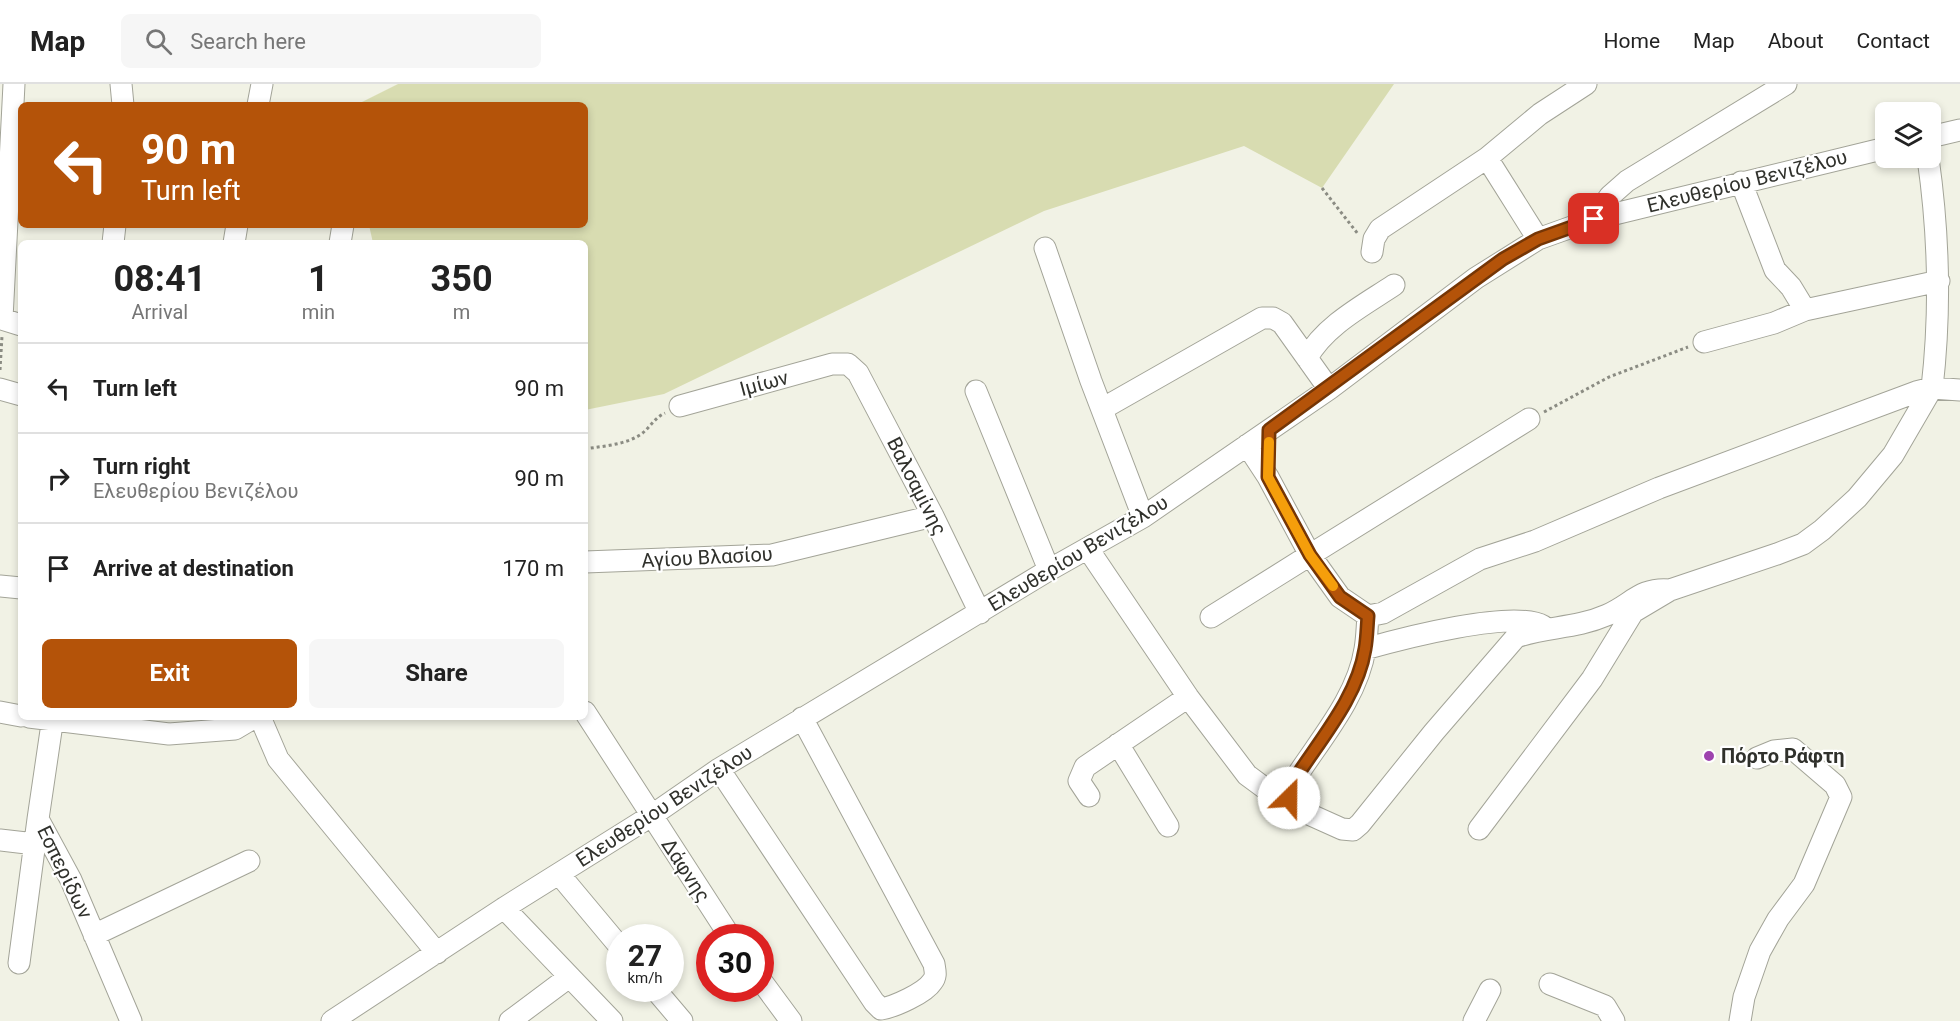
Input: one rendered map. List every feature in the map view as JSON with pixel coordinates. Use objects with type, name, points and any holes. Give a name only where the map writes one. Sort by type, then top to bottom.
[{"type":"street","points":[[12,322],[14,84]]},
{"type":"street","points":[[121,84],[123,102]]},
{"type":"street","points":[[259,102],[262,84]]},
{"type":"street","points":[[1372,252],[1374,239],[1380,229],[1487,158],[1540,114],[1586,84]]},
{"type":"street","points":[[1594,219],[1610,196],[1627,181],[1786,84]]},
{"type":"street","points":[[1941,134],[1960,130]]},
{"type":"street","name":"Ελευθερίου Βενιζέλου","points":[[332,1021],[802,717],[980,614],[1049,570],[1143,517],[1329,389],[1476,278],[1538,239],[1594,219],[1875,151]]},
{"type":"street","points":[[1487,158],[1538,239]]},
{"type":"street","points":[[1479,830],[1592,679],[1633,612],[1670,590],[1803,544],[1857,498],[1893,455],[1932,388],[1937,343],[1939,281],[1936,219],[1929,168]]},
{"type":"street","points":[[1741,182],[1775,270],[1791,287],[1805,310]]},
{"type":"street","points":[[1045,248],[1143,517]]},
{"type":"street","points":[[1704,342],[1774,323],[1805,310],[1939,281]]},
{"type":"street","points":[[1307,358],[1313,348],[1346,318],[1394,285]]},
{"type":"street","points":[[1102,409],[1262,318],[1273,318],[1282,323],[1329,389]]},
{"type":"street","name":"Ιμίων","points":[[680,406],[832,364],[848,364]]},
{"type":"street","name":"Βαλσαμίνης","points":[[848,364],[858,373],[933,516],[980,614]]},
{"type":"street","points":[[1247,445],[1268,477],[1310,555],[1340,597],[1368,616],[1383,613],[1480,559],[1535,541],[1659,488],[1916,392],[1932,388],[1960,390]]},
{"type":"street","points":[[0,389],[18,394]]},
{"type":"street","points":[[976,391],[1049,570]]},
{"type":"street","points":[[1211,617],[1388,504],[1529,419]]},
{"type":"street","points":[[1268,477],[1269,430]]},
{"type":"street","name":"Αγίου Βλασίου","points":[[588,562],[772,555],[933,516]]},
{"type":"street","points":[[1088,549],[1188,697],[1247,776],[1266,789],[1289,798]]},
{"type":"street","points":[[0,586],[18,588]]},
{"type":"street","points":[[1368,616],[1365,650],[1353,686],[1339,712],[1289,788],[1289,798],[1293,807],[1342,829],[1353,830],[1516,637],[1575,627],[1609,615],[1636,596],[1655,588],[1670,590]]},
{"type":"street","points":[[1365,650],[1406,637],[1509,620],[1535,622],[1549,630]]},
{"type":"street","points":[[1089,796],[1079,781],[1085,767],[1188,697]]},
{"type":"street","points":[[0,712],[18,715]]},
{"type":"street","name":"Δάφνης","points":[[588,717],[722,924]]},
{"type":"street","points":[[720,769],[874,1002],[881,1009],[893,1007],[932,984],[936,975],[934,964],[802,717]]},
{"type":"street","name":"Εσπερίδων","points":[[52,720],[39,819],[72,880],[130,1021]]},
{"type":"street","points":[[60,720],[169,734],[234,729],[251,720]]},
{"type":"street","points":[[258,720],[278,759],[437,952]]},
{"type":"street","points":[[1118,744],[1168,826]]},
{"type":"street","points":[[1740,1021],[1744,997],[1760,951],[1804,884],[1841,797],[1835,785],[1793,749],[1774,751],[1757,758]]},
{"type":"street","points":[[19,963],[39,819]]},
{"type":"street","points":[[0,840],[35,844]]},
{"type":"street","points":[[94,935],[249,861]]},
{"type":"street","points":[[559,874],[606,930]]},
{"type":"street","points":[[504,908],[612,1021]]},
{"type":"street","points":[[510,1021],[569,977]]},
{"type":"street","points":[[1550,984],[1605,1006],[1614,1021]]},
{"type":"street","points":[[1474,1021],[1490,990]]},
{"type":"street","points":[[774,998],[791,1021]]},
{"type":"street","points":[[664,1002],[677,1019]]},
{"type":"path","points":[[0,370],[12,322]]},
{"type":"path","points":[[1529,419],[1619,373],[1704,342]]},
{"type":"path","points":[[588,448],[624,442],[642,434],[657,417],[680,406]]},
{"type":"green space","points":[[398,84],[1394,84],[1322,188],[1244,146],[1044,211],[664,394],[588,409],[588,240],[372,240],[370,228],[588,228],[588,102],[362,102]]},
{"type":"slow traffic","points":[[1269,442],[1268,477],[1310,555],[1333,586]]},
{"type":"place","name":"Πόρτο Ράφτη","points":[[1709,756]]},
{"type":"route","points":[[1289,798],[1289,788],[1339,712],[1357,676],[1365,650],[1368,616],[1340,597],[1310,555],[1268,477],[1269,430],[1329,389],[1503,259],[1538,239],[1566,227],[1594,219]]}]
